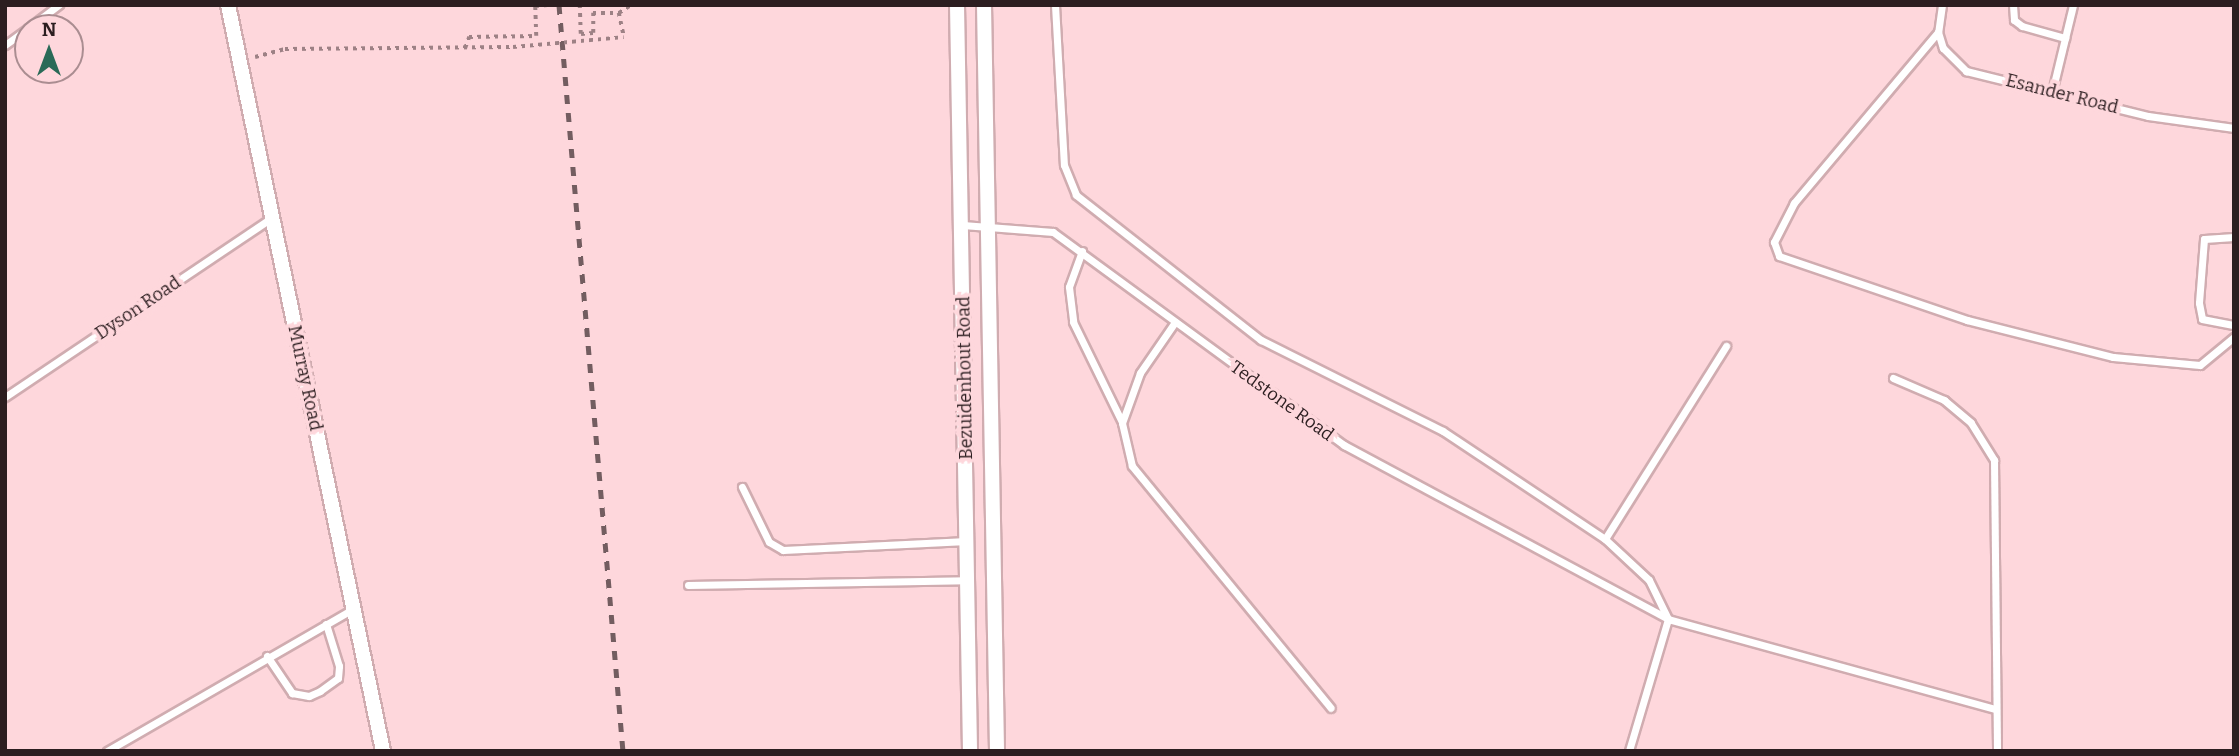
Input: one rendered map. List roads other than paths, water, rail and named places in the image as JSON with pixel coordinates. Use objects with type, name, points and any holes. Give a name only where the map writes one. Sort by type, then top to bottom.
[{"type":"street","name":"Murray Road","points":[[228,5],[383,751]]},
{"type":"street","name":"Bezuidenhout Road","points":[[957,5],[963,225],[970,751]]},
{"type":"street","name":"Bezuidenhout Road","points":[[984,5],[997,751]]},
{"type":"street","points":[[961,150],[987,149]]},
{"type":"street","points":[[968,537],[993,533]]},
{"type":"lane","points":[[1055,5],[1064,165],[1076,195],[1261,340],[1443,431],[1605,539],[1649,580],[1668,619],[1629,751]]},
{"type":"lane","points":[[1942,5],[1938,32],[1794,203],[1774,242],[1779,256],[1967,320],[2113,357],[2200,365],[2234,337]]},
{"type":"lane","points":[[2013,5],[2014,20],[2022,26],[2066,38]]},
{"type":"lane","points":[[2052,92],[2073,5]]},
{"type":"lane","name":"Esander Road","points":[[1938,32],[1948,54],[1966,71],[2148,116],[2234,128]]},
{"type":"lane","name":"Dyson Road","points":[[5,397],[271,218]]},
{"type":"lane","name":"Tedstone Road","points":[[963,225],[1053,232],[1344,445],[1668,619],[1995,709]]},
{"type":"lane","points":[[2234,237],[2204,239],[2199,303],[2202,319],[2234,326]]},
{"type":"lane","points":[[1082,251],[1069,287],[1073,322],[1122,423],[1132,466],[1331,708]]},
{"type":"lane","points":[[1122,423],[1140,373],[1175,322]]},
{"type":"lane","points":[[1605,539],[1727,346]]},
{"type":"lane","points":[[1893,378],[1944,400],[1971,423],[1994,460],[1997,751]]},
{"type":"lane","points":[[741,487],[769,542],[783,550],[968,537]]},
{"type":"lane","points":[[688,585],[968,580]]},
{"type":"lane","points":[[107,751],[267,656],[354,609]]},
{"type":"lane","points":[[267,656],[292,693],[309,696],[320,691],[338,678],[339,666],[326,624]]},
{"type":"railway","points":[[559,5],[623,751]]}]
